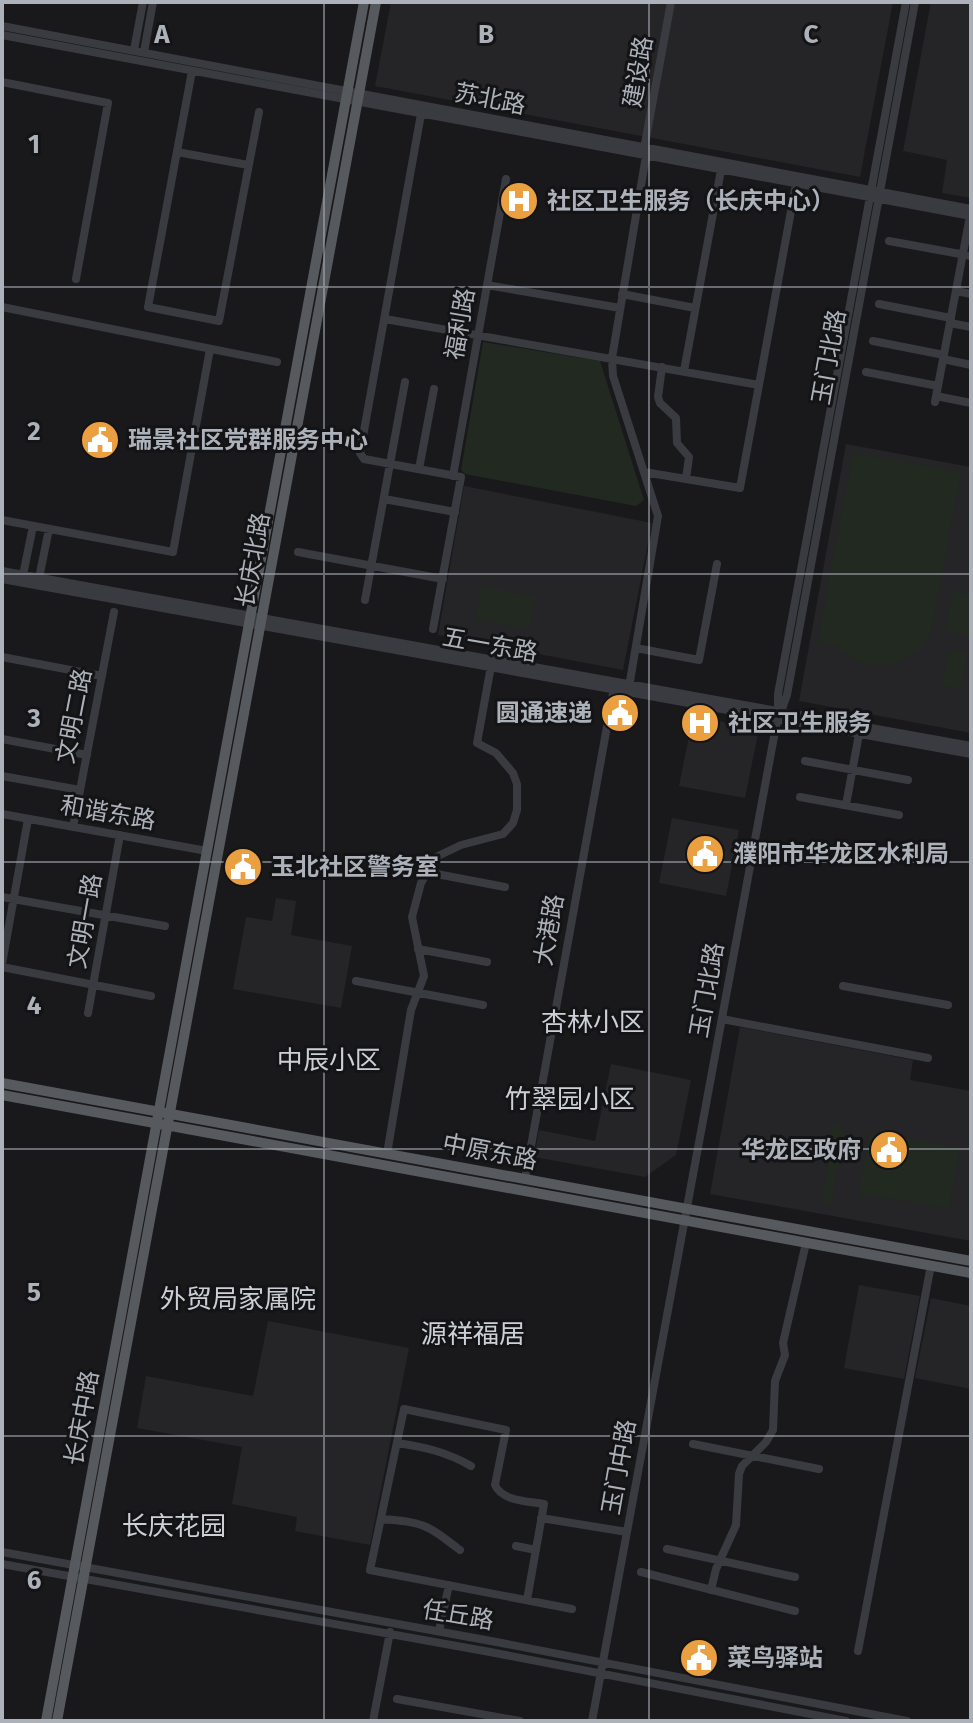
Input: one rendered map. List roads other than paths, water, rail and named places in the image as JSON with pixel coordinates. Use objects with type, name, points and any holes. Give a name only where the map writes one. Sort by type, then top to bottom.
[{"type":"main road","name":"长庆北路","points":[[164,1118],[262,622],[353,97],[364,2]]},
{"type":"main road","name":"长庆北路","points":[[164,1118],[207,851],[250,619],[353,97],[376,2]]},
{"type":"main road","name":"中原东路","points":[[2,1083],[164,1118],[686,1215],[971,1261]]},
{"type":"main road","name":"中原东路","points":[[2,1095],[164,1118],[525,1179],[806,1243],[971,1273]]},
{"type":"main road","name":"长庆中路","points":[[46,1721],[79,1573],[164,1118]]},
{"type":"main road","name":"长庆中路","points":[[57,1721],[79,1573]]},
{"type":"street","points":[[139,51],[143,2]]},
{"type":"street","points":[[139,51],[153,2]]},
{"type":"street","name":"建设路","points":[[612,358],[671,2]]},
{"type":"street","name":"玉门北路","points":[[875,195],[906,2]]},
{"type":"street","name":"玉门北路","points":[[686,1215],[778,714],[778,694],[915,2]]},
{"type":"street","name":"苏北路","points":[[2,26],[971,216]]},
{"type":"street","name":"苏北路","points":[[2,35],[192,71],[353,97],[421,114],[645,152],[796,184],[971,209]]},
{"type":"street","points":[[192,71],[148,307],[219,321],[259,112]]},
{"type":"street","points":[[2,82],[108,103],[76,279]]},
{"type":"street","points":[[421,114],[360,453],[364,459],[453,476]]},
{"type":"street","points":[[177,152],[248,165]]},
{"type":"street","points":[[684,371],[721,170]]},
{"type":"street","name":"福利路","points":[[455,512],[461,477],[453,476],[506,179]]},
{"type":"street","points":[[644,472],[740,488],[796,184]]},
{"type":"street","points":[[971,216],[966,266],[956,291],[936,399],[971,403]]},
{"type":"street","points":[[889,241],[967,255]]},
{"type":"street","points":[[487,285],[620,308]]},
{"type":"street","points":[[956,291],[971,294]]},
{"type":"street","points":[[622,294],[695,308]]},
{"type":"street","points":[[879,304],[971,327]]},
{"type":"street","points":[[2,307],[277,362]]},
{"type":"street","points":[[385,319],[759,385]]},
{"type":"street","points":[[873,341],[971,365]]},
{"type":"street","points":[[2,520],[173,552],[210,349]]},
{"type":"street","points":[[612,358],[613,376],[658,523],[629,687]]},
{"type":"street","points":[[662,367],[658,397],[676,418],[677,443],[689,457],[686,479]]},
{"type":"street","points":[[866,372],[938,386]]},
{"type":"street","points":[[365,600],[405,382]]},
{"type":"street","points":[[419,469],[434,389]]},
{"type":"street","points":[[384,499],[455,512],[433,629]]},
{"type":"street","points":[[23,575],[33,526]]},
{"type":"street","points":[[39,578],[49,529]]},
{"type":"street","points":[[298,552],[443,579]]},
{"type":"street","points":[[636,648],[699,660],[717,564]]},
{"type":"street","name":"五一东路","points":[[2,571],[262,622],[971,746]]},
{"type":"street","name":"五一东路","points":[[2,579],[250,619]]},
{"type":"street","name":"文明二路","points":[[73,827],[114,612]]},
{"type":"street","name":"五一东路","points":[[262,622],[614,688],[629,687]]},
{"type":"street","points":[[2,657],[102,676]]},
{"type":"street","points":[[387,1154],[411,1010],[424,976],[414,932],[413,909],[426,872],[436,857],[446,850],[493,838],[513,823],[518,796],[513,773],[496,753],[477,743],[491,666]]},
{"type":"street","name":"大港路","points":[[525,1179],[614,688]]},
{"type":"street","name":"五一东路","points":[[778,714],[859,734],[971,754]]},
{"type":"street","points":[[846,805],[859,734]]},
{"type":"street","points":[[2,739],[87,755]]},
{"type":"street","points":[[805,761],[908,780]]},
{"type":"street","points":[[2,776],[80,790]]},
{"type":"street","points":[[800,797],[899,815]]},
{"type":"street","name":"和谐东路","points":[[2,814],[207,851]]},
{"type":"street","points":[[28,819],[5,931],[2,966],[151,996]]},
{"type":"street","name":"文明一路","points":[[88,1013],[120,835]]},
{"type":"street","points":[[426,872],[505,887]]},
{"type":"street","points":[[2,897],[165,926]]},
{"type":"street","points":[[418,949],[487,962]]},
{"type":"street","points":[[356,981],[483,1005]]},
{"type":"street","points":[[843,986],[948,1005]]},
{"type":"street","points":[[722,1019],[928,1058]]},
{"type":"street","name":"玉门中路","points":[[592,1721],[686,1215]]},
{"type":"street","points":[[711,1590],[736,1525],[739,1474],[773,1430],[776,1376],[785,1355],[783,1343],[806,1243]]},
{"type":"street","points":[[858,1651],[931,1265]]},
{"type":"street","points":[[527,1600],[544,1504],[506,1497],[497,1490],[495,1485],[506,1430],[404,1409],[370,1570],[572,1609]]},
{"type":"street","points":[[397,1443],[441,1452],[471,1466]]},
{"type":"street","points":[[693,1444],[819,1469]]},
{"type":"street","points":[[541,1518],[627,1532]]},
{"type":"street","points":[[381,1519],[415,1521],[427,1525],[460,1550]]},
{"type":"street","points":[[516,1546],[536,1550]]},
{"type":"street","points":[[667,1549],[795,1577]]},
{"type":"street","name":"任丘路","points":[[2,1552],[79,1573],[846,1721]]},
{"type":"street","name":"任丘路","points":[[2,1564],[79,1573],[439,1631],[907,1721]]},
{"type":"street","points":[[641,1572],[795,1611]]},
{"type":"street","points":[[439,1631],[449,1585]]},
{"type":"street","points":[[373,1721],[391,1623]]},
{"type":"street","points":[[397,1699],[520,1721]]},
{"type":"place","name":"社区卫生服务（长庆中心）","points":[[519,201]]},
{"type":"place","name":"瑞景社区党群服务中心","points":[[100,440]]},
{"type":"place","name":"圆通速递","points":[[620,713]]},
{"type":"place","name":"社区卫生服务","points":[[700,723]]},
{"type":"place","name":"濮阳市华龙区水利局","points":[[705,854]]},
{"type":"place","name":"玉北社区警务室","points":[[243,867]]},
{"type":"place","name":"华龙区政府","points":[[889,1150]]},
{"type":"place","name":"菜鸟驿站","points":[[699,1658]]},
{"type":"district","name":"杏林小区","points":[[593,1022]]},
{"type":"district","name":"中辰小区","points":[[329,1060]]},
{"type":"district","name":"竹翠园小区","points":[[570,1099]]},
{"type":"district","name":"外贸局家属院","points":[[238,1299]]},
{"type":"district","name":"源祥福居","points":[[473,1334]]},
{"type":"district","name":"长庆花园","points":[[174,1526]]}]
